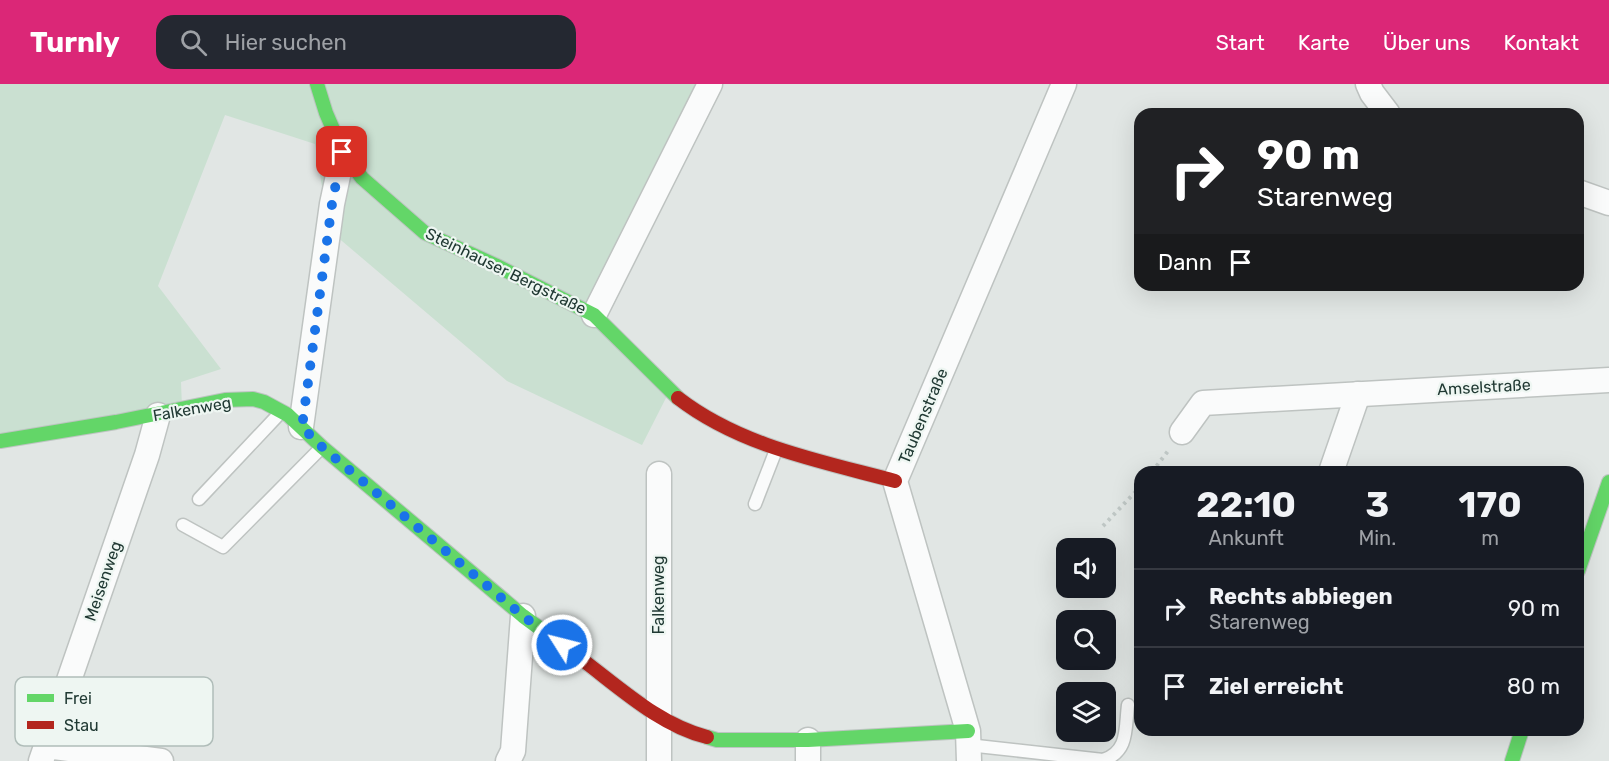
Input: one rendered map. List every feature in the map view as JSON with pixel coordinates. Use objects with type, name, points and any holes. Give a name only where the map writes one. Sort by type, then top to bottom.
[{"type":"street","name":"Steinhauser Bergstraße","points":[[317,84],[342,152],[362,178],[425,233],[594,315],[671,392],[699,414],[729,430],[777,449],[895,481]]},
{"type":"street","name":"Steinhauser Bergstraße","points":[[594,315],[710,84]]},
{"type":"street","name":"Taubenstraße","points":[[968,746],[895,481],[1064,84]]},
{"type":"street","points":[[1368,84],[1383,108]]},
{"type":"street","points":[[302,427],[332,204],[342,152]]},
{"type":"street","points":[[1584,194],[1609,203]]},
{"type":"street","name":"Amselstraße","points":[[1182,432],[1203,403],[1609,380]]},
{"type":"street","points":[[1332,466],[1358,394]]},
{"type":"street","name":"Falkenweg","points":[[0,441],[158,415],[228,400],[263,401],[282,411],[302,427],[322,447],[523,616],[658,715],[687,732],[717,740],[808,750],[968,746]]},
{"type":"street","name":"Meisenweg","points":[[70,677],[147,455],[158,415]]},
{"type":"street","name":"Falkenweg","points":[[659,474],[659,761]]},
{"type":"street","points":[[1584,554],[1609,482]]},
{"type":"street","points":[[508,761],[513,751],[523,616]]},
{"type":"street","points":[[1512,761],[1520,736]]},
{"type":"street","name":"Meisenweg","points":[[44,753],[161,761]]},
{"type":"lane","points":[[199,499],[282,411]]},
{"type":"lane","points":[[183,525],[223,547],[322,447]]},
{"type":"lane","points":[[754,504],[777,449]]},
{"type":"lane","points":[[968,746],[1103,760],[1115,756],[1123,746],[1128,705]]},
{"type":"path","points":[[1103,526],[1134,493]]},
{"type":"green space","points":[[0,84],[705,84],[590,315],[668,394],[642,445],[507,381],[329,230],[315,144],[225,115],[158,286],[221,369],[181,382],[182,408],[0,443]]},
{"type":"traffic: fast","points":[[317,84],[326,113],[343,152],[362,178],[425,233],[594,315],[678,398]]},
{"type":"traffic: fast","points":[[0,441],[116,422],[225,400],[253,399],[264,402],[288,415],[322,447],[523,616],[580,658]]},
{"type":"traffic: fast","points":[[1584,554],[1609,482]]},
{"type":"traffic: fast","points":[[707,737],[717,740],[808,740],[968,731]]},
{"type":"traffic: fast","points":[[1512,761],[1520,736]]},
{"type":"traffic: jam","points":[[678,398],[702,415],[754,440],[810,459],[895,481]]},
{"type":"traffic: jam","points":[[580,658],[625,693],[672,724],[707,737]]},
{"type":"route","points":[[342,152],[332,204],[302,427],[322,447],[505,601],[562,645]]}]
